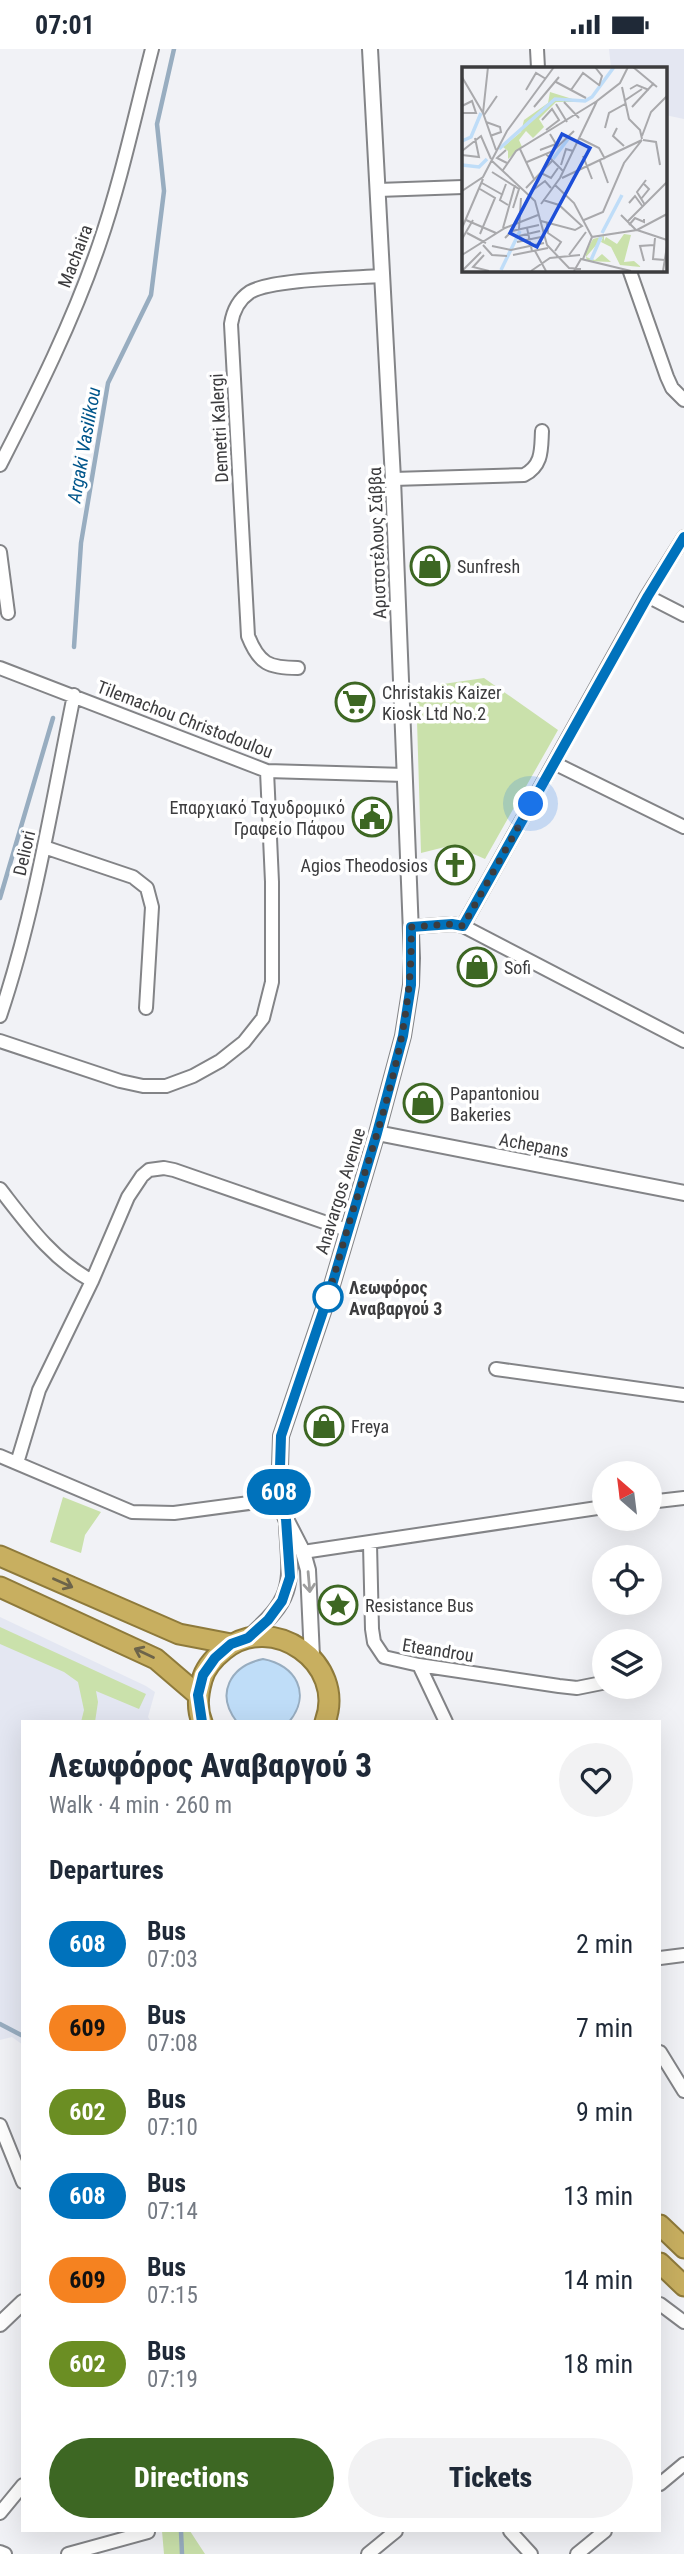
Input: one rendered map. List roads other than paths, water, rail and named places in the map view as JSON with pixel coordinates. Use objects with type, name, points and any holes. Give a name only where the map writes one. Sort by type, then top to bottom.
[{"type":"highway","points":[[0,1556],[179,1634],[240,1641],[271,1636],[294,1643],[312,1657],[323,1674],[328,1688],[328,1720]]},
{"type":"highway","points":[[0,1587],[156,1659],[198,1695]]},
{"type":"highway","points":[[202,1720],[198,1695],[203,1675],[215,1658],[240,1641]]},
{"type":"highway","points":[[661,2226],[684,2248]]},
{"type":"highway","points":[[661,2264],[684,2286]]},
{"type":"street","name":"Machaira","points":[[0,465],[50,366],[98,247],[125,162],[152,49]]},
{"type":"street","name":"Αριστοτέλους Σάββα","points":[[370,49],[393,479],[411,927],[411,985],[403,1036]]},
{"type":"street","points":[[537,49],[538,67]]},
{"type":"street","points":[[378,190],[462,187]]},
{"type":"street","points":[[630,271],[672,389],[684,400]]},
{"type":"street","name":"Demetri Kalergi","points":[[298,668],[275,668],[266,664],[248,635],[231,324],[233,312],[251,292],[270,285],[382,276]]},
{"type":"street","points":[[393,479],[524,475],[538,465],[542,431]]},
{"type":"street","points":[[463,926],[648,596],[684,537]]},
{"type":"street","points":[[0,552],[8,613]]},
{"type":"street","points":[[648,596],[684,615]]},
{"type":"street","name":"Tilemachou Christodoulou","points":[[0,668],[267,771],[405,775]]},
{"type":"street","name":"Deliori","points":[[0,1016],[13,976],[44,847],[74,695]]},
{"type":"street","points":[[554,763],[684,827]]},
{"type":"street","points":[[0,1041],[120,1081],[143,1086],[166,1086],[193,1076],[220,1061],[244,1042],[264,1018],[272,982],[272,882],[267,771]]},
{"type":"street","points":[[44,847],[133,877],[147,888],[152,907],[146,1008]]},
{"type":"street","points":[[411,927],[452,924],[463,926],[684,1041]]},
{"type":"street","name":"Anavargos Avenue","points":[[312,1657],[310,1589],[303,1552],[279,1499],[281,1436],[332,1285],[403,1036]]},
{"type":"street","name":"Achepans","points":[[377,1133],[684,1193]]},
{"type":"street","points":[[17,1463],[39,1390],[135,1185],[142,1176],[156,1168],[174,1170],[347,1230]]},
{"type":"street","points":[[0,1189],[45,1245],[73,1271],[92,1281]]},
{"type":"street","points":[[496,1369],[684,1395]]},
{"type":"street","points":[[0,1456],[132,1512],[174,1513],[279,1499]]},
{"type":"street","points":[[662,1500],[683,1496]]},
{"type":"street","points":[[303,1552],[592,1509]]},
{"type":"street","name":"Anavargos Avenue","points":[[240,1641],[268,1620],[282,1601],[290,1577],[286,1519]]},
{"type":"street","name":"Eteandrou","points":[[370,1544],[374,1642],[384,1657],[419,1665],[559,1686],[577,1688],[592,1685]]},
{"type":"street","points":[[419,1665],[445,1720]]},
{"type":"street","points":[[661,1958],[684,1955]]},
{"type":"street","points":[[661,2054],[684,2091]]},
{"type":"street","points":[[0,2125],[6,2154],[21,2179]]},
{"type":"street","points":[[0,2324],[21,2304]]},
{"type":"street","points":[[661,2307],[684,2322]]},
{"type":"street","points":[[661,2483],[684,2464]]},
{"type":"street","points":[[0,2514],[21,2488]]},
{"type":"street","points":[[68,2554],[148,2532]]},
{"type":"street","points":[[368,2554],[395,2532]]},
{"type":"street","points":[[511,2532],[531,2554]]},
{"type":"street","points":[[577,2554],[604,2532]]},
{"type":"street","points":[[0,2552],[5,2554]]},
{"type":"water","points":[[263,1659],[275,1662],[292,1674],[300,1691],[296,1711],[290,1720],[236,1720],[230,1712],[227,1701],[229,1683],[242,1668]]},
{"type":"waterway","name":"Argaki Vasilikou","points":[[74,647],[81,543],[108,383],[151,295],[164,191],[157,124],[174,49]]},
{"type":"waterway","name":"Argaki Vasilikou","points":[[0,898],[53,718]]},
{"type":"waterway","name":"Argaki Vasilikou","points":[[0,2024],[21,2035]]},
{"type":"waterway","name":"Argaki Vasilikou","points":[[181,2532],[182,2554]]},
{"type":"place","name":"Sunfresh","points":[[430,566]]},
{"type":"place","name":"Christakis Kaizer Kiosk Ltd No.2","points":[[355,702]]},
{"type":"place","name":"Επαρχιακό Ταχυδρομικό Γραφείο Πάφου","points":[[372,817]]},
{"type":"place","name":"Agios Theodosios","points":[[455,865]]},
{"type":"place","name":"Sofi","points":[[477,967]]},
{"type":"place","name":"Papantoniou Bakeries","points":[[423,1103]]},
{"type":"place","name":"Λεωφόρος Αναβαργού 3","points":[[328,1297]]},
{"type":"place","name":"Freya","points":[[324,1426]]},
{"type":"place","name":"Resistance Bus","points":[[338,1605]]}]
